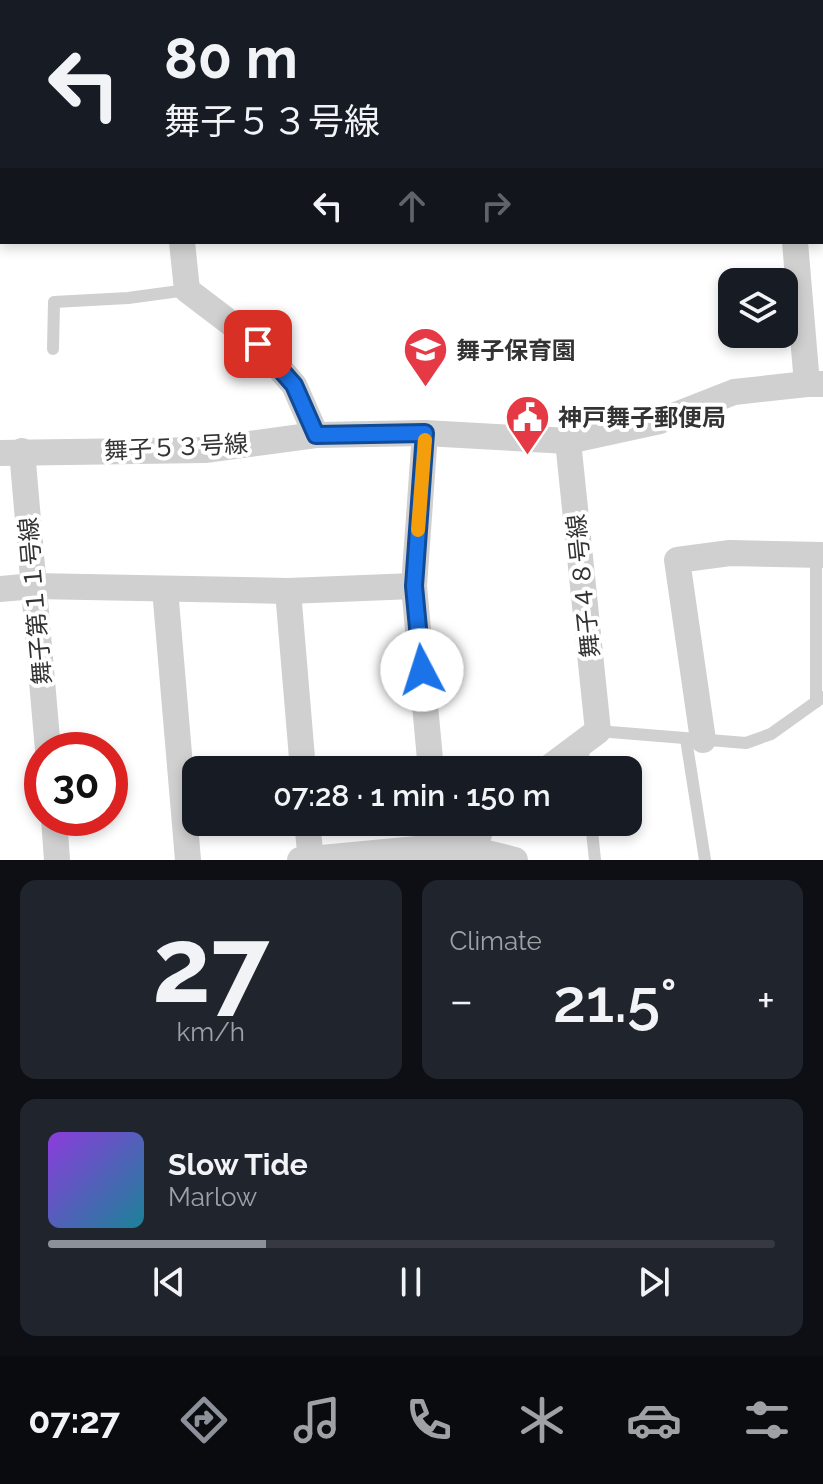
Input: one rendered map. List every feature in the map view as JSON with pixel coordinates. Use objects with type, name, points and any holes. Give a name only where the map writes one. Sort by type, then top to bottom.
[{"type":"street","points":[[182,244],[187,290],[258,344],[294,385],[316,435]]},
{"type":"street","points":[[795,244],[815,384]]},
{"type":"street","name":"舞子５３号線","points":[[11,452],[205,450],[316,435],[425,433],[568,441],[660,421],[734,392],[815,384]]},
{"type":"street","points":[[425,433],[414,586],[430,756]]},
{"type":"street","name":"舞子４８号線","points":[[568,441],[590,736]]},
{"type":"street","name":"舞子第１１号線","points":[[11,452],[34,586],[46,732]]},
{"type":"street","points":[[694,740],[677,560],[730,553],[820,555]]},
{"type":"street","points":[[0,589],[34,586],[288,591],[414,586]]},
{"type":"street","points":[[165,589],[188,860]]},
{"type":"street","points":[[288,591],[302,756]]},
{"type":"street","points":[[564,756],[590,736]]},
{"type":"street","points":[[55,836],[57,860]]},
{"type":"street","points":[[308,836],[311,860]]},
{"type":"street","points":[[475,850],[478,836]]},
{"type":"street","points":[[300,860],[438,843],[515,860]]},
{"type":"lane","points":[[53,349],[54,302],[128,298],[187,290]]},
{"type":"lane","points":[[587,756],[590,736],[746,743],[771,734],[820,700],[820,555]]},
{"type":"lane","points":[[694,740],[705,860]]},
{"type":"lane","points":[[592,836],[595,860]]},
{"type":"slow traffic","points":[[418,530],[425,440]]},
{"type":"place","name":"舞子保育園","points":[[425,389]]},
{"type":"place","name":"神戸舞子郵便局","points":[[527,456]]},
{"type":"route","points":[[258,344],[294,385],[316,435],[425,433],[414,586],[422,670]]}]
